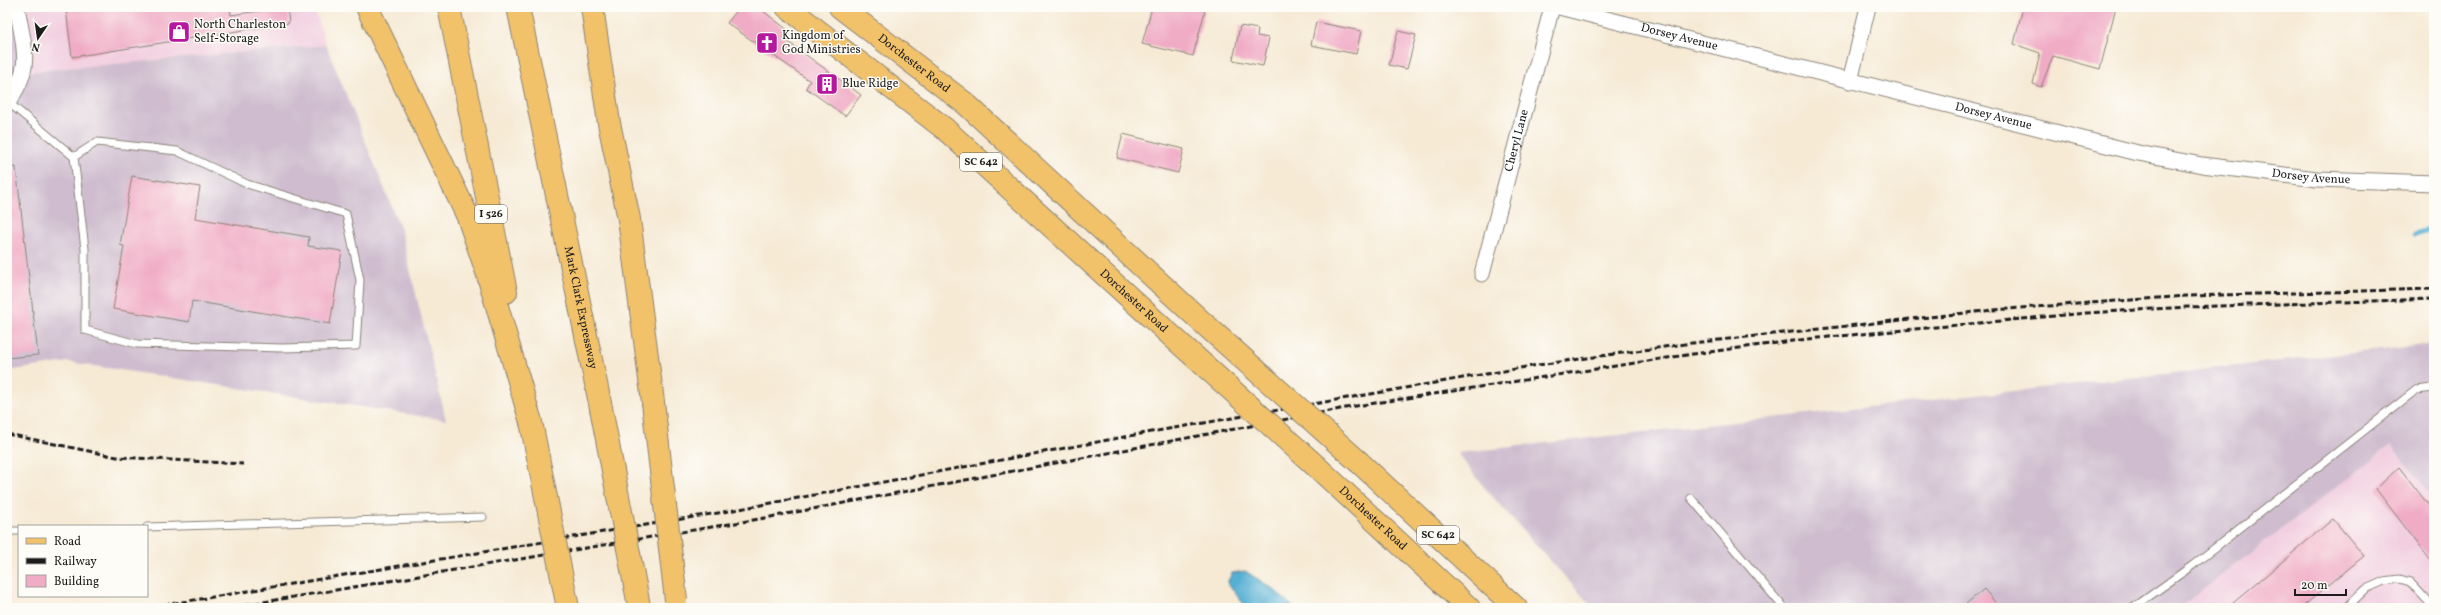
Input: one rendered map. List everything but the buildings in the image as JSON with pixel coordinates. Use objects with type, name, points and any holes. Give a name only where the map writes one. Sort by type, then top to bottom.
[{"type":"main road","points":[[367,7],[468,217],[487,272],[531,422]]},
{"type":"main road","name":"I 526","points":[[449,7],[568,608]]},
{"type":"main road","name":"Mark Clark Expressway","points":[[518,7],[602,408],[640,607]]},
{"type":"main road","points":[[592,7],[609,123],[629,219],[677,604]]},
{"type":"main road","name":"Dorchester Road","points":[[787,7],[945,129],[1317,467],[1469,608]]},
{"type":"main road","name":"Dorchester Road","points":[[840,7],[966,104],[1202,322],[1360,463],[1516,608]]},
{"type":"street","points":[[8,103],[21,82],[26,63],[17,7]]},
{"type":"street","name":"Cheryl Lane","points":[[1482,274],[1552,7]]},
{"type":"street","name":"Dorsey Avenue","points":[[1559,7],[2138,153],[2202,165],[2317,179],[2434,183]]},
{"type":"street","points":[[1850,81],[1868,7]]},
{"type":"lane","points":[[8,103],[74,157],[85,249],[85,330],[137,344],[282,348],[356,346],[360,280],[346,214],[247,184],[177,150],[97,142],[74,157]]},
{"type":"lane","points":[[2133,608],[2193,565],[2416,390],[2434,388]]},
{"type":"lane","points":[[1691,498],[1784,608]]},
{"type":"lane","points":[[148,527],[483,517]]},
{"type":"lane","points":[[7,531],[18,531]]},
{"type":"lane","points":[[2346,608],[2366,589],[2384,581],[2400,579],[2410,582],[2434,608]]},
{"type":"shaded area","points":[[7,7],[17,7],[24,72],[326,45],[400,227],[446,420],[68,362],[7,371]]},
{"type":"shaded area","name":"North Charleston Self-Storage","points":[[16,7],[314,7],[326,45],[24,72]]},
{"type":"shaded area","points":[[2434,344],[2434,498],[2391,445],[2179,608],[1593,608],[1484,487],[1457,453]]},
{"type":"shaded area","points":[[2391,445],[2434,498],[2434,608],[2179,608]]},
{"type":"water","points":[[1245,571],[1272,588],[1294,608],[1247,608],[1227,583],[1232,573]]},
{"type":"waterway","points":[[2415,234],[2434,228]]},
{"type":"railway","points":[[146,608],[718,513],[1140,434],[1538,365],[1692,343],[1993,310],[2187,296],[2434,289]]},
{"type":"railway","points":[[228,608],[765,518],[1356,406],[1693,354],[1808,339],[2086,313],[2188,307],[2434,299]]},
{"type":"railway","points":[[7,434],[117,457],[243,464]]},
{"type":"place","name":"North Charleston Self-Storage","points":[[179,32]]},
{"type":"place","name":"Kingdom of God Ministries","points":[[767,43]]},
{"type":"place","name":"Blue Ridge","points":[[827,84]]}]
